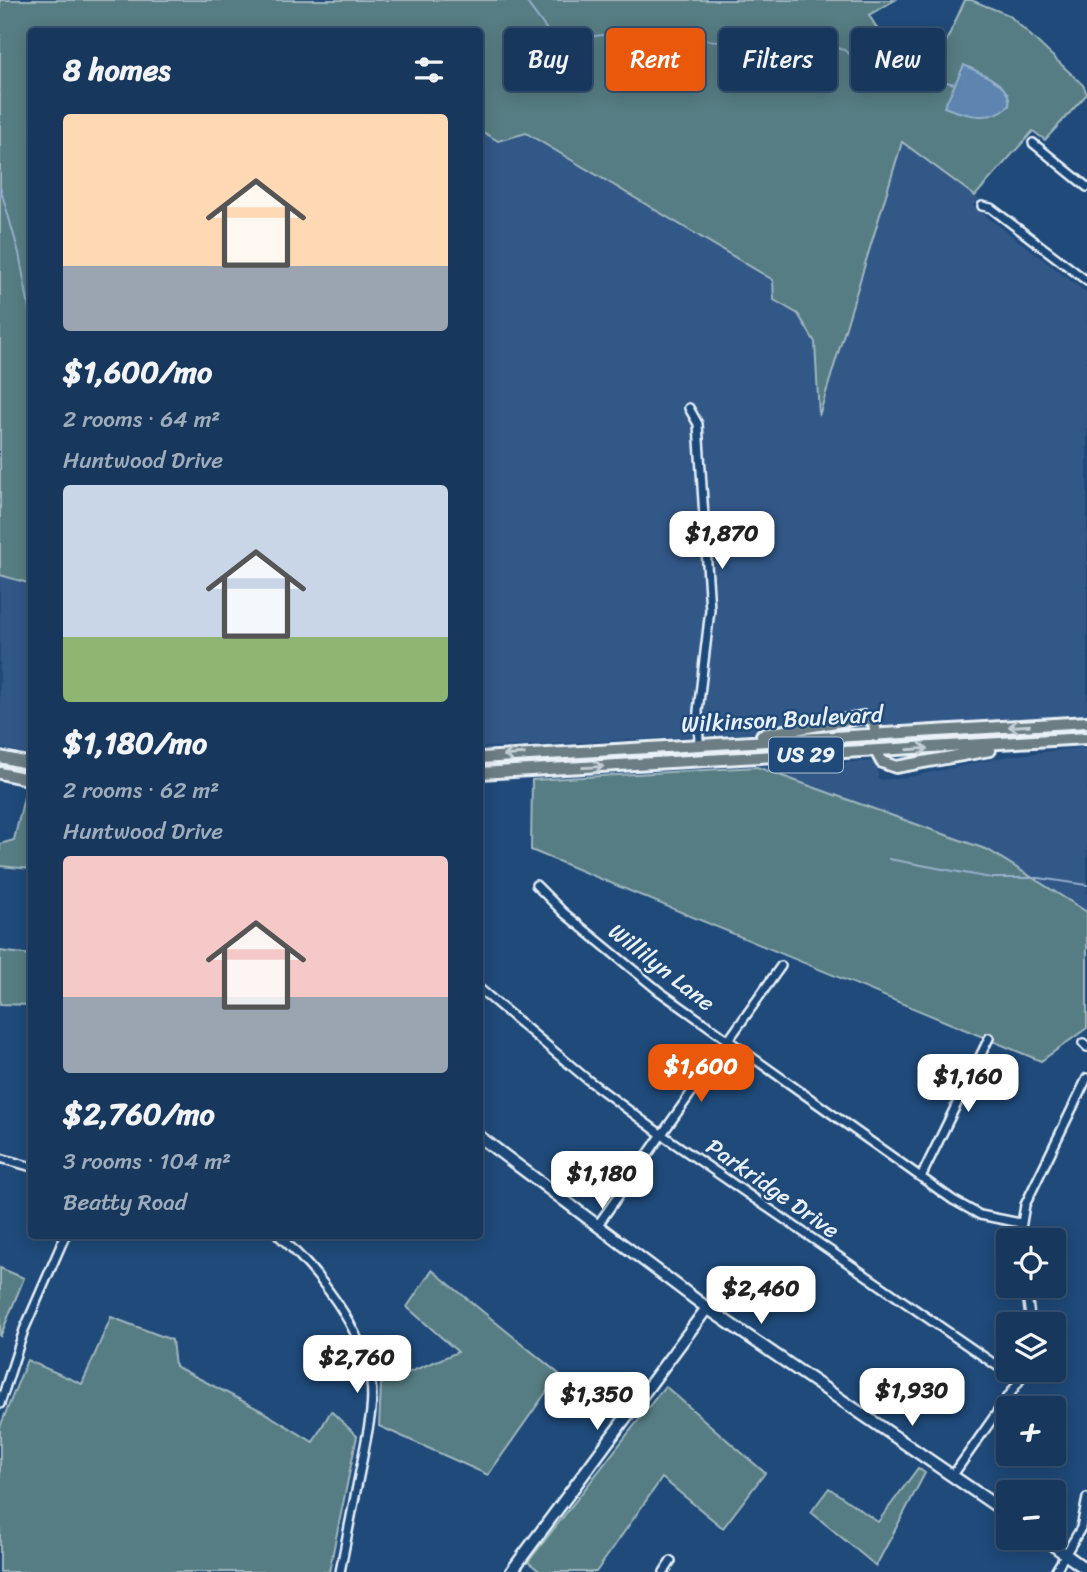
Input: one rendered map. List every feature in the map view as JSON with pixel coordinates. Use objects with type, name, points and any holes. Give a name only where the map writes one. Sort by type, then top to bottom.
[{"type":"main road","points":[[715,742],[864,717],[874,721],[876,736]]},
{"type":"main road","name":"Wilkinson Boulevard","points":[[483,758],[1087,722]]},
{"type":"main road","name":"Wilkinson Boulevard","points":[[483,773],[1087,738]]},
{"type":"main road","points":[[876,751],[882,762],[896,767],[1039,741]]},
{"type":"main road","points":[[0,757],[28,763]]},
{"type":"main road","points":[[0,773],[28,779]]},
{"type":"street","points":[[1033,143],[1087,186]]},
{"type":"street","points":[[982,206],[991,208],[1087,281]]},
{"type":"street","points":[[690,408],[698,424],[710,610],[698,711],[699,743]]},
{"type":"street","points":[[876,736],[876,751]]},
{"type":"street","name":"Willilyn Lane","points":[[536,885],[629,968],[727,1041],[980,1215],[1020,1223]]},
{"type":"street","points":[[597,1226],[781,966]]},
{"type":"street","name":"Parkridge Drive","points":[[483,992],[588,1080],[662,1135],[996,1365]]},
{"type":"street","points":[[922,1177],[989,1038]]},
{"type":"street","points":[[1020,1228],[1025,1205],[1087,1077]]},
{"type":"street","points":[[483,1139],[707,1308],[996,1505]]},
{"type":"street","points":[[0,1158],[28,1166]]},
{"type":"street","points":[[0,1404],[24,1330],[64,1239]]},
{"type":"street","points":[[282,1239],[310,1266],[330,1293],[357,1342],[371,1384],[370,1416],[340,1572]]},
{"type":"street","points":[[511,1572],[707,1308]]},
{"type":"street","points":[[953,1475],[1018,1382]]},
{"type":"street","points":[[1055,1572],[1081,1528],[1087,1498]]},
{"type":"street","points":[[1059,1550],[1087,1570]]},
{"type":"street","points":[[664,1572],[671,1561]]},
{"type":"shaded area","points":[[516,0],[518,28],[504,28],[504,91],[523,91],[526,133],[773,280],[774,300],[798,314],[815,342],[819,414],[902,141],[979,199],[973,206],[1087,293],[1087,714],[483,748],[483,28],[378,28]]},
{"type":"shaded area","points":[[964,65],[1001,85],[1009,98],[1009,106],[986,116],[969,115],[944,107]]},
{"type":"shaded area","points":[[0,575],[28,583],[28,754],[0,747]]},
{"type":"shaded area","points":[[1087,747],[1087,912],[988,850],[757,767],[877,761],[878,780],[904,778],[1009,756]]},
{"type":"green space","points":[[0,0],[895,0],[869,15],[877,28],[851,28],[851,91],[945,91],[945,44],[965,0],[971,0],[1009,15],[1083,85],[1087,94],[1045,140],[1033,131],[975,196],[902,142],[819,416],[815,342],[798,314],[774,300],[773,280],[526,133],[498,141],[483,132],[483,28],[28,28],[28,583],[0,575]]},
{"type":"green space","points":[[757,767],[988,850],[1087,912],[1087,1028],[1041,1061],[531,850],[532,780]]},
{"type":"green space","points":[[25,793],[28,793],[28,869],[0,866],[0,844],[14,840]]},
{"type":"green space","points":[[0,951],[28,955],[28,1005],[0,1004]]},
{"type":"green space","points":[[0,1268],[24,1278],[0,1337]]},
{"type":"green space","points":[[432,1270],[559,1374],[488,1475],[379,1426],[381,1384],[458,1352],[407,1307]]},
{"type":"green space","points":[[111,1317],[172,1340],[175,1366],[262,1411],[313,1442],[331,1411],[357,1436],[329,1572],[0,1572],[0,1427],[27,1360],[82,1384]]},
{"type":"green space","points":[[665,1386],[765,1473],[723,1528],[662,1478],[596,1572],[541,1572],[528,1562]]},
{"type":"green space","points":[[918,1468],[925,1473],[876,1566],[811,1512],[829,1488],[878,1522]]},
{"type":"waterway","points":[[525,0],[547,30],[565,40],[632,31],[715,41],[806,39],[844,50],[862,63],[955,84]]},
{"type":"waterway","points":[[0,187],[19,253],[28,302]]},
{"type":"waterway","points":[[889,859],[991,878],[1039,878],[1087,885]]}]
